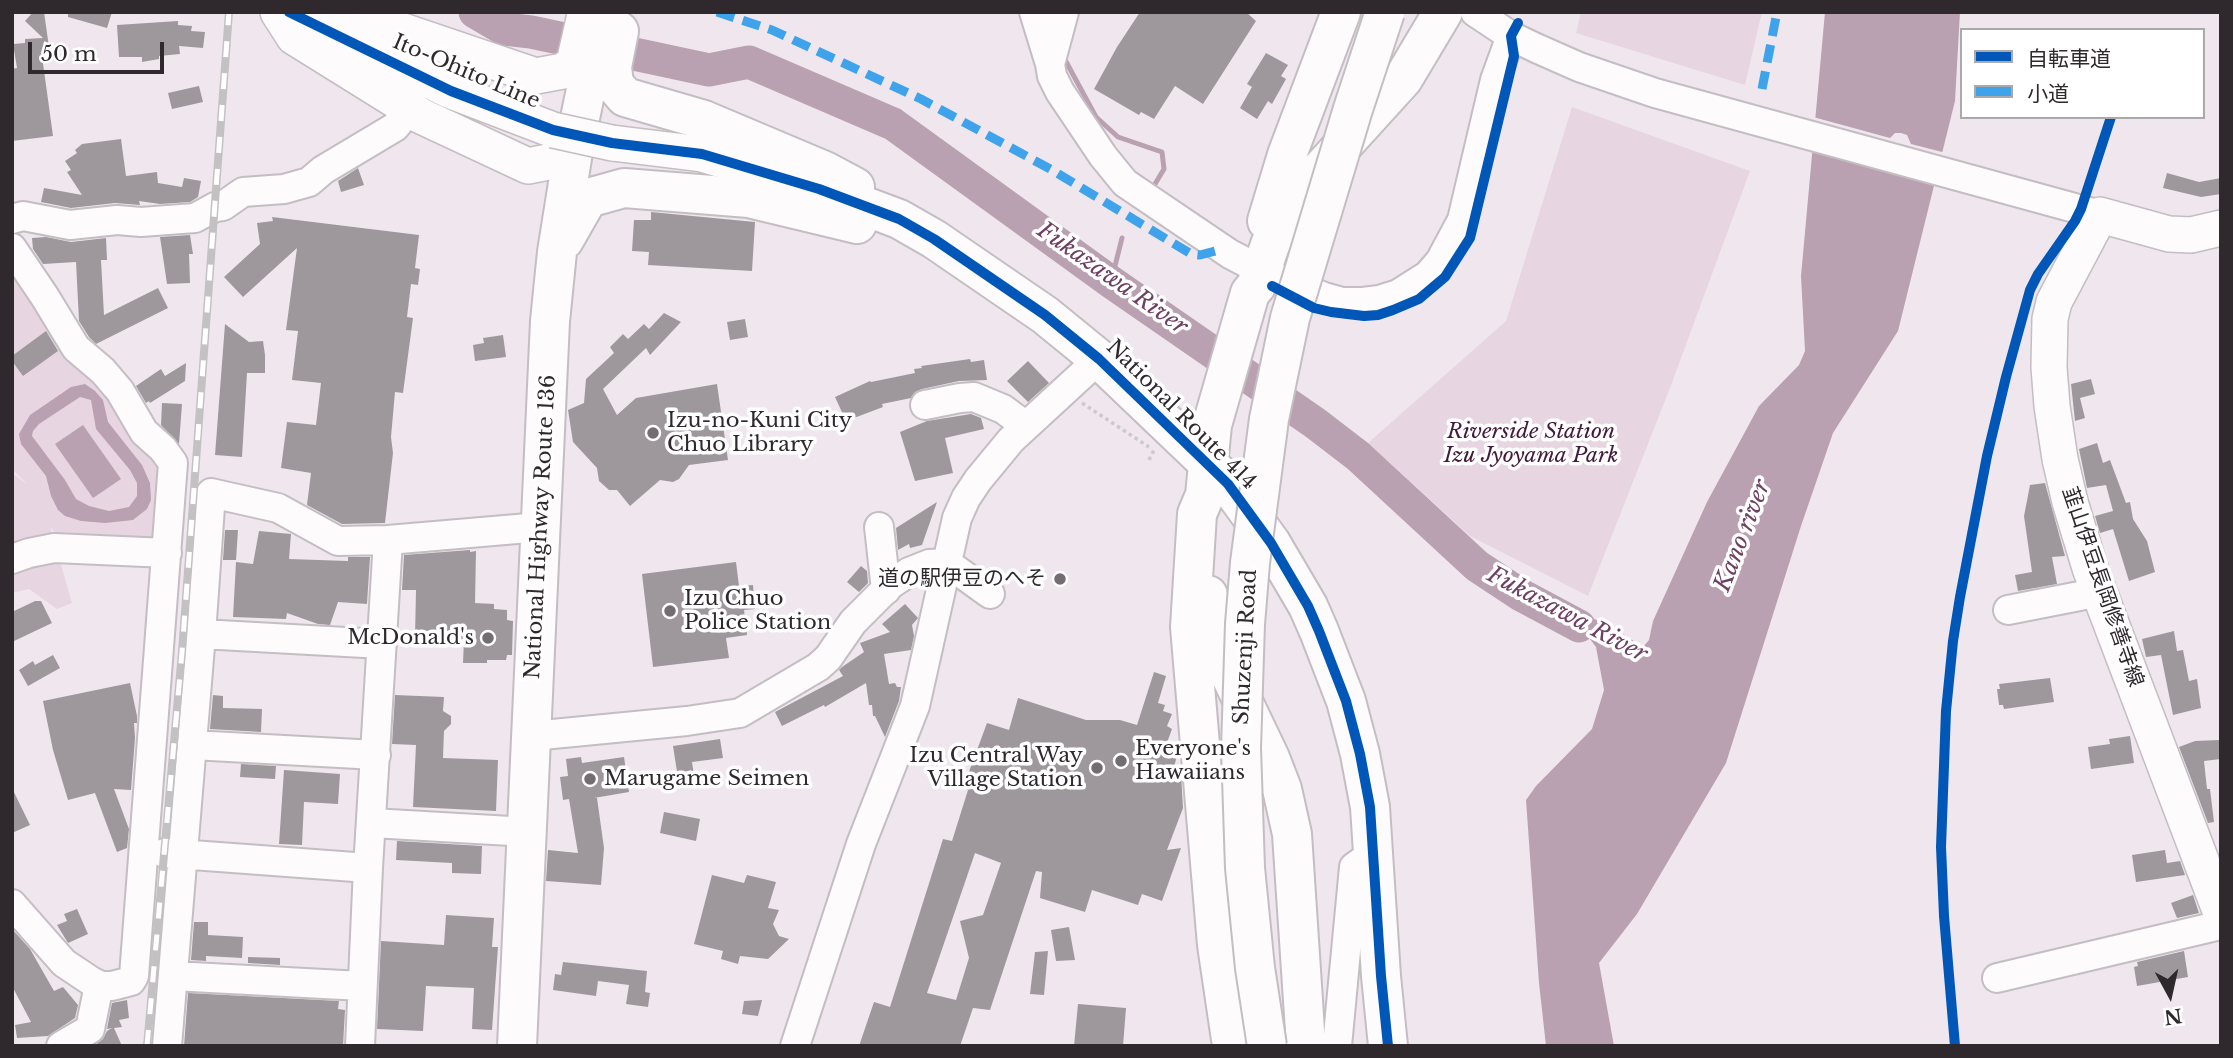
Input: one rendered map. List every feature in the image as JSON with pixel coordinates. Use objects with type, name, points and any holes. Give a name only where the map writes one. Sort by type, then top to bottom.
[{"type":"highway","name":"National Highway Route 136","points":[[517,1046],[550,321],[569,133],[592,64],[601,12]]},
{"type":"highway","points":[[623,12],[592,64],[625,97],[704,120],[825,171],[871,196],[899,219]]},
{"type":"highway","points":[[1305,1029],[1292,834],[1282,789],[1274,768],[1225,664],[1213,632],[1206,577],[1207,480],[1212,425],[1287,155],[1341,12]]},
{"type":"highway","name":"Shuzenji Road","points":[[1266,1046],[1245,868],[1241,748],[1250,563],[1269,419],[1290,318],[1385,12]]},
{"type":"highway","points":[[1255,277],[1287,213],[1304,188],[1403,79],[1443,12]]},
{"type":"highway","points":[[569,133],[601,175],[624,188]]},
{"type":"highway","points":[[557,252],[588,198],[624,188],[749,198],[870,227],[921,250],[970,265]]},
{"type":"highway","name":"National Route 414","points":[[819,189],[899,219],[934,239],[1045,316],[1099,359],[1207,480],[1234,491],[1271,543],[1308,606],[1319,631],[1346,701],[1360,754],[1370,807],[1388,1046]]},
{"type":"highway","points":[[1207,480],[1197,514],[1190,627],[1215,918],[1230,1035]]},
{"type":"main road","points":[[278,12],[294,37],[410,109],[528,166],[544,177],[552,194],[557,252]]},
{"type":"main road","name":"Ito-Ohito Line","points":[[289,12],[451,90],[569,133],[612,143],[702,155],[819,189]]},
{"type":"main road","points":[[347,12],[536,76],[561,94],[569,133],[548,162],[528,166]]},
{"type":"main road","points":[[536,76],[592,64],[585,12]]},
{"type":"main road","points":[[2084,210],[2169,234],[2191,235],[2221,228]]},
{"type":"main road","name":"韮山伊豆長岡修善寺線","points":[[2084,210],[2050,319],[2049,367],[2060,459],[2070,502],[2100,592],[2221,913]]},
{"type":"street","points":[[1034,12],[1052,57]]},
{"type":"street","points":[[1475,12],[1522,30],[1579,67],[1655,93],[2084,210]]},
{"type":"street","points":[[1063,15],[1052,57],[1052,76],[1103,156],[1125,183],[1230,254],[1255,277],[1342,302],[1379,300],[1398,294],[1427,275],[1440,261],[1462,220],[1495,80],[1522,30]]},
{"type":"street","points":[[12,219],[23,216],[70,225],[117,220],[141,222],[195,218],[215,207],[223,206],[243,192],[284,189],[309,182],[323,170],[395,127],[410,109]]},
{"type":"street","points":[[12,248],[76,348],[103,371],[120,391],[144,432],[163,449],[173,463],[134,976],[131,981],[99,985],[91,981],[64,963],[12,904]]},
{"type":"street","points":[[795,1046],[861,845],[915,706],[957,518],[978,480],[1011,440],[1099,359]]},
{"type":"street","points":[[925,405],[960,398],[981,399],[1003,409],[1026,426]]},
{"type":"street","points":[[167,1046],[211,493],[278,508],[338,541],[388,540],[540,527]]},
{"type":"street","points":[[879,527],[886,590]]},
{"type":"street","points":[[360,1046],[388,540]]},
{"type":"street","points":[[12,559],[54,548],[167,553]]},
{"type":"street","points":[[532,736],[687,721],[740,713],[818,667],[828,658],[853,622],[886,590],[909,572],[929,564],[947,563],[990,594]]},
{"type":"street","points":[[2008,610],[2100,592]]},
{"type":"street","points":[[201,634],[382,644]]},
{"type":"street","points":[[192,745],[376,755]]},
{"type":"street","points":[[372,823],[528,832]]},
{"type":"street","points":[[144,852],[368,868]]},
{"type":"street","points":[[1337,1046],[1354,867],[1372,854]]},
{"type":"street","points":[[1997,978],[2221,925]]},
{"type":"street","points":[[173,976],[362,986]]},
{"type":"street","points":[[61,1046],[90,1028],[99,985]]},
{"type":"path","points":[[1100,417],[1163,456]]},
{"type":"path","points":[[1149,460],[1154,450]]},
{"type":"green space","points":[[1581,12],[1762,12],[1745,85],[1576,33]]},
{"type":"green space","name":"Riverside Station Izu Jyoyama Park","points":[[1572,107],[1750,171],[1670,388],[1588,596],[1470,536],[1368,443],[1506,321]]},
{"type":"green space","points":[[12,274],[159,459],[160,532],[153,540],[56,535],[50,526],[72,603],[57,609],[29,589],[12,593],[12,473],[28,485],[12,469]]},
{"type":"water","name":"Kano river","points":[[1825,12],[1960,12],[1955,101],[1898,331],[1833,433],[1726,763],[1637,914],[1599,963],[1614,1046],[1546,1046],[1526,800],[1536,786],[1592,729],[1604,690],[1596,647],[1587,635],[1537,613],[1539,594],[1612,627],[1643,647],[1649,640],[1653,621],[1707,502],[1759,406],[1799,365],[1805,351],[1801,276]]},
{"type":"water","points":[[85,384],[95,391],[103,400],[108,422],[142,465],[150,483],[151,500],[147,509],[133,520],[105,523],[81,521],[65,516],[58,510],[51,496],[46,476],[21,444],[19,434],[30,415],[71,387]],"holes":[[[80,397],[91,400],[96,429],[130,470],[137,483],[137,496],[129,507],[109,511],[89,506],[76,499],[32,436],[39,424]]]},
{"type":"water","points":[[83,425],[121,479],[93,498],[55,444]]},
{"type":"pier","points":[[1813,117],[1890,138],[1895,133],[1901,133],[1907,135],[1911,144],[1946,153],[1939,182],[1810,147]]},
{"type":"building","points":[[33,12],[44,12],[50,54],[42,56],[53,136],[12,141],[12,69],[17,68],[13,44],[25,43],[25,39],[43,38],[25,21]]},
{"type":"building","points":[[68,12],[112,12],[107,28],[68,17]]},
{"type":"building","points":[[1140,12],[1246,12],[1256,21],[1203,104],[1175,86],[1154,119],[1141,112],[1139,115],[1094,89]]},
{"type":"building","points":[[178,21],[178,25],[192,26],[191,31],[205,32],[203,48],[179,46],[180,54],[159,56],[159,59],[142,62],[142,57],[119,57],[117,25]]},
{"type":"building","points":[[1266,53],[1288,65],[1281,76],[1286,79],[1272,104],[1268,101],[1257,119],[1240,108],[1252,87],[1247,84]]},
{"type":"building","points":[[199,86],[203,102],[172,109],[168,93]]},
{"type":"building","points":[[121,139],[126,176],[157,172],[158,183],[182,187],[184,178],[201,181],[198,197],[190,202],[160,204],[139,201],[140,205],[115,203],[71,208],[41,202],[44,188],[82,195],[67,172],[71,170],[65,161],[77,153],[75,150],[82,144]]},
{"type":"building","points":[[358,168],[364,185],[341,192],[338,181]]},
{"type":"building","points":[[2167,173],[2199,182],[2221,178],[2221,194],[2201,197],[2163,188]]},
{"type":"building","points":[[651,212],[755,222],[752,271],[648,265],[649,252],[632,251],[634,220],[651,220]]},
{"type":"building","points":[[272,217],[419,235],[415,268],[420,269],[418,285],[411,284],[407,317],[413,318],[403,393],[395,392],[391,437],[393,453],[385,523],[342,524],[307,505],[311,473],[281,468],[287,422],[316,425],[321,383],[292,380],[298,331],[286,330],[297,248],[243,297],[224,277],[260,244],[257,223],[273,221]]},
{"type":"building","points":[[190,235],[193,254],[189,254],[190,283],[167,284],[160,237]]},
{"type":"building","points":[[46,237],[71,242],[106,238],[107,260],[101,260],[104,315],[158,288],[168,308],[96,344],[79,321],[76,262],[43,264],[33,249],[32,238]]},
{"type":"building","points":[[664,313],[681,322],[650,355],[646,348],[603,389],[617,415],[636,398],[717,384],[728,460],[689,465],[679,479],[673,482],[660,480],[630,506],[617,490],[609,490],[599,481],[597,468],[573,442],[568,410],[584,403],[586,379],[614,353],[610,347],[623,334],[628,339],[644,324],[649,329]]},
{"type":"building","points":[[745,319],[748,337],[730,340],[727,322]]},
{"type":"building","points":[[225,324],[249,342],[263,341],[265,355],[265,373],[247,373],[242,457],[215,455]]},
{"type":"building","points":[[46,331],[58,351],[23,376],[12,361],[12,356]]},
{"type":"building","points":[[503,335],[506,357],[475,361],[473,345],[484,343],[483,338]]},
{"type":"building","points":[[970,359],[971,362],[984,360],[987,380],[959,381],[922,389],[915,392],[911,398],[882,404],[883,407],[846,421],[835,397],[870,381],[915,373],[914,369],[922,368],[921,366]]},
{"type":"building","points":[[1028,361],[1049,383],[1028,402],[1007,381]]},
{"type":"building","points":[[186,363],[185,381],[146,403],[136,386],[161,369],[165,376]]},
{"type":"building","points":[[2091,379],[2095,394],[2080,398],[2085,418],[2075,421],[2071,384]]},
{"type":"building","points":[[162,403],[182,404],[179,444],[161,425]]},
{"type":"building","points":[[971,414],[981,418],[984,429],[945,438],[953,473],[915,481],[900,432],[927,421]]},
{"type":"building","points":[[2097,443],[2103,463],[2110,460],[2126,503],[2130,502],[2133,519],[2147,541],[2155,572],[2129,581],[2113,529],[2100,533],[2095,516],[2113,511],[2106,485],[2087,488],[2079,449]]},
{"type":"building","points":[[2045,483],[2065,556],[2052,557],[2057,584],[2018,591],[2015,575],[2032,572],[2024,516],[2030,485]]},
{"type":"building","points":[[937,502],[922,545],[910,548],[909,544],[898,550],[896,528]]},
{"type":"building","points":[[225,530],[238,530],[236,560],[223,560]]},
{"type":"building","points":[[259,531],[291,534],[289,559],[348,561],[348,557],[370,557],[367,604],[338,602],[330,625],[318,624],[287,613],[286,619],[233,617],[236,562],[253,564]]},
{"type":"building","points":[[476,551],[475,603],[494,604],[494,609],[507,610],[507,620],[513,621],[512,655],[507,655],[506,660],[463,663],[464,639],[415,637],[416,590],[402,590],[404,555]]},
{"type":"building","points":[[736,562],[739,586],[753,585],[755,609],[744,610],[747,635],[726,638],[729,658],[653,667],[642,574]]},
{"type":"building","points":[[861,566],[867,571],[868,583],[859,592],[847,582]]},
{"type":"building","points":[[35,601],[41,601],[52,623],[12,642],[12,612]]},
{"type":"building","points":[[905,604],[918,618],[912,625],[914,636],[911,650],[884,654],[889,684],[895,683],[897,687],[901,687],[899,701],[885,737],[873,716],[872,705],[869,705],[866,683],[825,707],[824,705],[782,726],[775,712],[843,676],[839,670],[864,652],[860,643],[890,632],[882,624]]},
{"type":"building","points":[[2174,631],[2177,651],[2183,650],[2189,681],[2197,679],[2201,708],[2173,715],[2161,655],[2146,657],[2142,639]]},
{"type":"building","points":[[53,655],[60,668],[28,686],[19,670],[33,661],[35,665]]},
{"type":"building","points":[[1154,672],[1166,676],[1158,703],[1165,705],[1163,711],[1172,714],[1167,726],[1172,729],[1165,748],[1178,752],[1173,771],[1181,774],[1183,808],[1167,850],[1181,848],[1162,901],[1142,894],[1138,905],[1092,890],[1085,912],[1040,898],[1042,872],[1036,871],[990,1010],[973,1008],[960,1046],[859,1046],[874,1002],[890,1007],[943,839],[952,841],[968,790],[963,788],[987,723],[1009,730],[1018,698],[1086,720],[1120,720],[1137,725]],"holes":[[[975,853],[1001,863],[983,915],[960,921],[969,958],[956,1000],[927,993]]]},
{"type":"building","points":[[2050,678],[2054,702],[2004,709],[2003,705],[1999,705],[1999,684]]},
{"type":"building","points":[[130,683],[137,716],[137,723],[134,723],[131,790],[114,789],[129,829],[127,848],[117,852],[95,793],[68,800],[53,750],[43,701]]},
{"type":"building","points":[[213,695],[223,696],[223,708],[262,709],[261,732],[210,729]]},
{"type":"building","points":[[395,695],[444,697],[443,711],[451,716],[451,724],[444,731],[443,758],[498,760],[496,811],[413,807],[416,745],[392,744]]},
{"type":"building","points":[[2130,736],[2134,763],[2091,769],[2088,747],[2110,744],[2109,739]]},
{"type":"building","points":[[720,739],[723,758],[692,762],[695,782],[679,784],[673,746]]},
{"type":"building","points":[[2219,740],[2221,759],[2204,761],[2214,822],[2208,823],[2179,747],[2195,741]]},
{"type":"building","points":[[581,757],[582,763],[624,757],[629,792],[594,798],[597,798],[604,848],[601,885],[546,881],[548,850],[578,853],[569,799],[563,800],[560,777],[568,776],[566,759]]},
{"type":"building","points":[[241,764],[276,766],[275,779],[240,777]]},
{"type":"building","points":[[284,770],[340,774],[338,804],[304,802],[302,845],[279,844]]},
{"type":"building","points":[[12,788],[30,825],[12,833]]},
{"type":"building","points":[[664,812],[700,819],[696,841],[660,833]]},
{"type":"building","points":[[397,841],[482,846],[481,874],[452,873],[452,863],[396,860]]},
{"type":"building","points":[[2165,850],[2167,863],[2180,861],[2185,875],[2136,882],[2132,855]]},
{"type":"building","points":[[712,875],[744,883],[747,875],[776,882],[768,908],[779,910],[773,924],[779,936],[789,939],[768,959],[740,956],[738,964],[721,959],[723,951],[694,944]]},
{"type":"building","points":[[2193,895],[2199,913],[2177,918],[2171,903]]},
{"type":"building","points":[[77,909],[88,934],[68,943],[57,925],[67,921],[64,914]]},
{"type":"building","points":[[446,915],[494,918],[492,947],[498,947],[492,1030],[472,1029],[474,988],[426,986],[423,1031],[377,1029],[381,941],[444,945]]},
{"type":"building","points":[[194,922],[208,922],[208,935],[243,937],[242,958],[206,956],[206,961],[191,960]]},
{"type":"building","points":[[1069,927],[1075,960],[1056,961],[1051,930]]},
{"type":"building","points":[[12,929],[30,949],[54,991],[63,987],[78,1005],[75,1018],[48,1036],[17,1038],[15,1025],[31,1022],[12,986]]},
{"type":"building","points":[[1048,951],[1044,995],[1030,994],[1035,952]]},
{"type":"building","points":[[2184,951],[2188,977],[2137,986],[2134,967],[2138,966],[2137,962]]},
{"type":"building","points":[[248,957],[280,958],[280,965],[248,963]]},
{"type":"building","points":[[563,962],[647,971],[645,992],[650,993],[648,1007],[626,1004],[629,985],[598,981],[596,996],[553,990],[555,974],[561,975]]},
{"type":"building","points":[[188,993],[339,1001],[338,1009],[345,1010],[343,1046],[184,1046]]},
{"type":"building","points":[[127,1000],[129,1018],[119,1020],[122,1027],[114,1028],[122,1046],[94,1046],[112,1028],[107,1029],[112,1003]]},
{"type":"building","points":[[762,1000],[758,1016],[742,1014],[744,1001]]},
{"type":"building","points":[[1078,1004],[1126,1008],[1123,1046],[1074,1046]]},
{"type":"waterway","name":"Fukazawa River","points":[[475,12],[504,29],[531,32],[709,70],[749,62],[893,124],[1111,282],[1315,423],[1358,456],[1477,566],[1521,595],[1579,626]]},
{"type":"waterway","points":[[1063,56],[1096,117],[1118,137],[1162,152],[1164,169],[1152,189]]},
{"type":"waterway","points":[[1111,282],[1122,238]]},
{"type":"railway","points":[[147,1046],[182,652],[229,12]]},
{"type":"marked path","points":[[717,12],[772,30],[921,99],[1052,170],[1191,254],[1200,255],[1223,249]]},
{"type":"marked path","points":[[1762,89],[1777,12]]},
{"type":"cycle path","points":[[289,12],[451,91],[553,130],[612,143],[702,154],[819,189],[899,219],[934,239],[1045,315],[1099,359],[1228,484],[1271,543],[1308,606],[1319,631],[1346,701],[1370,807],[1388,1046]]},
{"type":"cycle path","points":[[1272,286],[1314,308],[1364,316],[1378,315],[1419,299],[1445,277],[1470,238],[1514,56],[1511,36],[1518,23]]},
{"type":"cycle path","points":[[1955,1046],[1941,847],[1946,711],[1960,597],[1987,456],[2030,290],[2081,209],[2110,119]]},
{"type":"place","name":"Izu-no-Kuni City Chuo Library","points":[[653,433]]},
{"type":"place","name":"道の駅伊豆のへそ","points":[[1060,579]]},
{"type":"place","name":"Izu Chuo Police Station","points":[[670,611]]},
{"type":"place","name":"McDonald's","points":[[488,638]]},
{"type":"place","name":"Everyone's Hawaiians","points":[[1121,761]]},
{"type":"place","name":"Izu Central Way Village Station","points":[[1097,768]]},
{"type":"place","name":"Marugame Seimen","points":[[590,779]]}]
